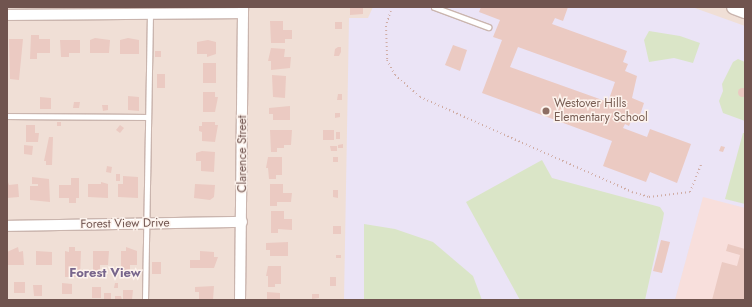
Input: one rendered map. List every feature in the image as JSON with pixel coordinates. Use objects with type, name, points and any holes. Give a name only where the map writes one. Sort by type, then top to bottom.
[{"type":"main road","points":[[734,7],[745,11]]},
{"type":"street","points":[[7,15],[150,14],[243,10]]},
{"type":"street","name":"Clarence Street","points":[[240,300],[243,10]]},
{"type":"street","name":"Forest View Drive","points":[[7,226],[242,222]]},
{"type":"lane","points":[[434,7],[488,27]]},
{"type":"lane","points":[[145,300],[150,14]]},
{"type":"lane","points":[[7,116],[147,117]]},
{"type":"path","points":[[392,7],[386,26],[387,60],[395,75],[420,97],[632,192],[649,197],[690,192],[702,163]]},
{"type":"shaded area","points":[[7,7],[745,7],[745,300],[7,300]]},
{"type":"shaded area","name":"Westover Hills Elementary School","points":[[373,7],[692,7],[745,26],[745,208],[703,197],[675,300],[344,300],[349,18],[368,18]]},
{"type":"shaded area","points":[[703,196],[745,208],[745,300],[675,300]]},
{"type":"green space","points":[[649,31],[680,36],[700,43],[693,63],[674,58],[649,62],[644,40]]},
{"type":"green space","points":[[738,59],[745,62],[745,121],[723,113],[719,101],[723,91],[722,84],[733,62]]},
{"type":"green space","points":[[743,133],[745,133],[745,204],[725,199]]},
{"type":"green space","points":[[542,160],[552,178],[660,207],[664,213],[645,300],[520,300],[466,202]]},
{"type":"green space","points":[[364,224],[395,229],[433,242],[473,276],[482,300],[364,300]]},
{"type":"building","points":[[350,7],[363,7],[363,14],[350,15]]},
{"type":"building","points":[[481,7],[568,7],[563,21],[555,18],[552,24],[627,51],[623,62],[628,64],[625,71],[637,76],[632,98],[644,103],[640,115],[634,113],[629,126],[625,124],[623,128],[647,137],[650,129],[691,144],[677,183],[650,172],[646,182],[603,166],[612,141],[482,93],[502,40],[493,37],[500,20],[479,12]],"holes":[[[518,47],[615,82],[608,102],[510,67]]]},
{"type":"building","points":[[270,21],[283,21],[283,30],[292,30],[292,39],[285,39],[285,43],[271,43]]},
{"type":"building","points":[[335,22],[342,22],[342,29],[335,29]]},
{"type":"building","points":[[31,35],[39,35],[39,39],[50,39],[50,53],[37,53],[37,59],[30,59]]},
{"type":"building","points":[[95,38],[110,40],[109,53],[90,53],[90,40]]},
{"type":"building","points":[[128,38],[139,40],[139,54],[120,54],[120,40]]},
{"type":"building","points":[[9,39],[23,39],[19,80],[10,79]]},
{"type":"building","points":[[60,40],[80,40],[80,53],[69,53],[69,57],[61,57]]},
{"type":"building","points":[[208,40],[216,42],[216,54],[207,57],[207,54],[197,54],[197,42]]},
{"type":"building","points":[[453,45],[467,50],[460,71],[445,65]]},
{"type":"building","points":[[341,47],[341,52],[339,56],[334,56],[335,49]]},
{"type":"building","points":[[271,48],[285,49],[284,57],[291,57],[290,68],[271,70],[271,61],[268,61]]},
{"type":"building","points":[[155,51],[161,51],[161,57],[155,57]]},
{"type":"building","points":[[203,63],[216,63],[216,83],[203,83]]},
{"type":"building","points":[[157,74],[165,74],[165,88],[157,88]]},
{"type":"building","points":[[272,75],[286,76],[285,98],[273,97]]},
{"type":"building","points":[[740,88],[744,88],[746,92],[744,96],[740,96],[738,94],[738,90]]},
{"type":"building","points":[[203,92],[215,92],[215,97],[218,97],[215,112],[203,112]]},
{"type":"building","points":[[338,94],[342,94],[342,100],[337,100]]},
{"type":"building","points":[[128,96],[139,97],[139,111],[128,110]]},
{"type":"building","points":[[40,97],[51,98],[51,109],[40,109]]},
{"type":"building","points":[[74,102],[80,102],[79,108],[73,108]]},
{"type":"building","points":[[102,105],[108,105],[108,110],[103,111]]},
{"type":"building","points":[[290,106],[290,120],[273,120],[273,114],[269,114],[269,108]]},
{"type":"building","points":[[335,113],[340,113],[340,117],[335,118]]},
{"type":"building","points":[[57,122],[61,122],[61,126],[57,126]]},
{"type":"building","points":[[202,122],[215,122],[215,125],[218,125],[215,142],[202,141],[202,132],[199,131],[199,126],[202,126]]},
{"type":"building","points":[[26,125],[35,125],[35,133],[39,133],[38,142],[26,142]]},
{"type":"building","points":[[120,125],[124,128],[120,133],[116,130]]},
{"type":"building","points":[[270,130],[292,130],[291,145],[284,145],[284,148],[277,148],[277,152],[271,152]]},
{"type":"building","points":[[323,130],[334,130],[334,140],[323,140]]},
{"type":"building","points":[[336,132],[340,132],[340,139],[336,139]]},
{"type":"building","points":[[49,137],[53,137],[52,165],[46,165],[46,161],[44,161]]},
{"type":"building","points":[[343,144],[343,148],[338,148],[338,145]]},
{"type":"building","points":[[24,145],[33,146],[32,155],[24,154]]},
{"type":"building","points":[[330,146],[337,146],[337,151],[331,151]]},
{"type":"building","points":[[721,146],[725,147],[723,152],[719,151]]},
{"type":"building","points":[[202,151],[215,152],[214,172],[201,171],[201,161],[196,161],[196,153]]},
{"type":"building","points":[[268,157],[282,157],[282,175],[276,175],[276,179],[269,179],[268,168],[266,168]]},
{"type":"building","points":[[333,157],[338,157],[338,162],[333,162]]},
{"type":"building","points":[[107,166],[112,167],[111,173],[106,172]]},
{"type":"building","points":[[116,174],[120,174],[120,181],[116,181]]},
{"type":"building","points":[[123,176],[138,177],[138,198],[118,197],[118,184],[123,184]]},
{"type":"building","points":[[32,177],[49,179],[50,202],[30,200],[30,186],[38,186],[38,184],[32,184]]},
{"type":"building","points":[[71,178],[79,178],[79,198],[76,198],[76,203],[69,203],[69,198],[59,198],[59,185],[71,185]]},
{"type":"building","points":[[7,179],[9,185],[18,184],[19,197],[7,198]]},
{"type":"building","points":[[101,182],[108,184],[108,198],[88,197],[88,184],[101,184]]},
{"type":"building","points":[[195,184],[215,185],[214,197],[210,200],[194,198]]},
{"type":"building","points":[[270,184],[283,184],[283,193],[292,193],[291,202],[277,202],[277,206],[270,206]]},
{"type":"building","points":[[333,190],[338,190],[338,198],[333,197]]},
{"type":"building","points":[[271,211],[284,211],[284,219],[292,219],[292,230],[278,229],[278,233],[271,233]]},
{"type":"building","points":[[333,226],[341,226],[341,234],[333,234]]},
{"type":"building","points":[[661,240],[670,242],[662,273],[653,271]]},
{"type":"building","points":[[288,242],[288,256],[270,256],[270,250],[266,250],[266,243]]},
{"type":"building","points":[[728,244],[745,249],[745,300],[712,300],[722,262],[737,266],[740,255],[726,251]]},
{"type":"building","points":[[18,247],[19,252],[23,251],[24,265],[7,265],[7,252]]},
{"type":"building","points":[[69,247],[75,247],[75,251],[81,251],[80,277],[65,277],[65,251],[69,252]]},
{"type":"building","points":[[126,247],[137,251],[137,265],[130,265],[130,272],[127,272],[127,276],[121,276],[121,251],[126,251]]},
{"type":"building","points":[[36,251],[52,252],[52,265],[36,265]]},
{"type":"building","points":[[93,251],[109,251],[108,265],[100,265],[100,271],[93,271]]},
{"type":"building","points":[[200,251],[214,252],[214,257],[218,257],[214,268],[190,268],[190,260],[200,260]]},
{"type":"building","points":[[336,255],[341,255],[341,258],[336,258]]},
{"type":"building","points":[[152,262],[161,262],[161,274],[152,274]]},
{"type":"building","points":[[268,266],[281,266],[281,284],[275,284],[275,287],[268,287],[268,276],[266,276]]},
{"type":"building","points":[[330,277],[336,277],[336,286],[330,286]]},
{"type":"building","points":[[14,282],[25,282],[25,293],[14,293]]},
{"type":"building","points":[[62,283],[72,284],[72,294],[62,294]]},
{"type":"building","points":[[115,283],[118,283],[118,288],[114,288]]},
{"type":"building","points":[[33,285],[42,285],[42,296],[34,296]]},
{"type":"building","points":[[214,286],[213,300],[199,300],[199,292],[195,292],[195,287]]},
{"type":"building","points":[[92,287],[101,287],[101,298],[92,298]]},
{"type":"building","points":[[123,290],[133,290],[132,300],[123,300]]},
{"type":"building","points":[[267,292],[280,293],[280,300],[267,300]]},
{"type":"building","points":[[104,293],[111,293],[111,300],[104,300]]},
{"type":"building","points":[[312,294],[319,294],[319,298],[312,299]]},
{"type":"building","points":[[115,296],[121,296],[122,300],[115,300]]},
{"type":"place","name":"Westover Hills Elementary School","points":[[546,111]]},
{"type":"district","name":"Forest View","points":[[105,273]]}]
